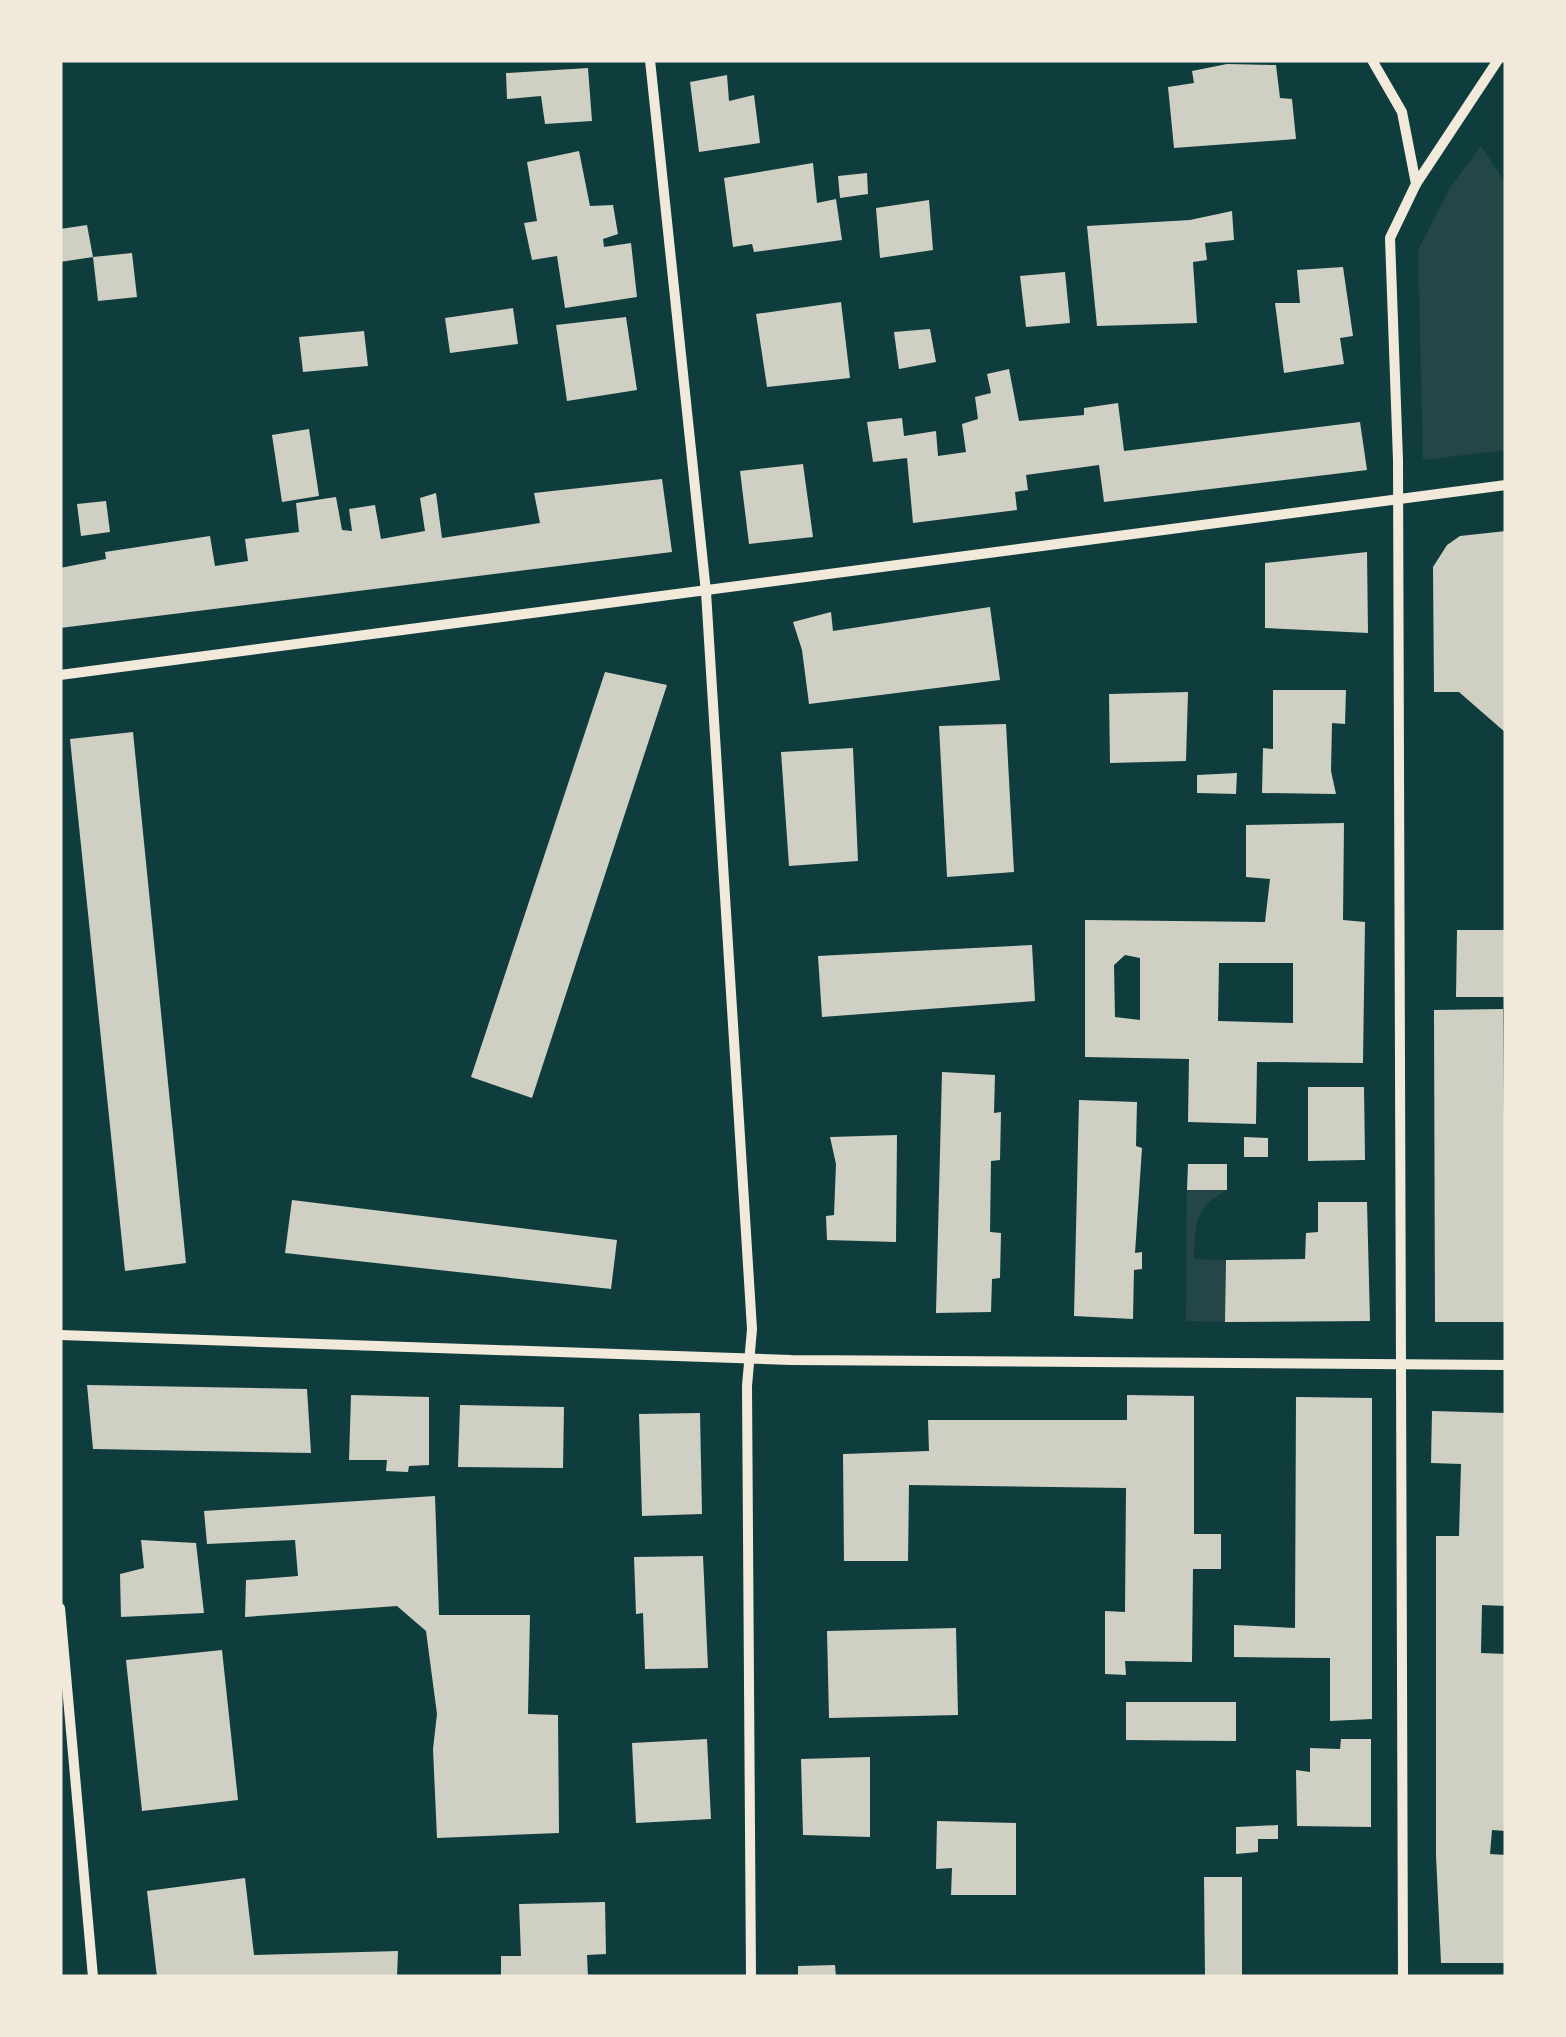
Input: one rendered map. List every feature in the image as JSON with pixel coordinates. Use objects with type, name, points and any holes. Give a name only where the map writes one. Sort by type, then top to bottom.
[{"type":"street","points":[[650,60],[706,592],[752,1329],[752,1977]]},
{"type":"street","points":[[1372,60],[1402,112],[1416,184]]},
{"type":"street","points":[[1403,1977],[1398,496],[1390,238],[1416,184],[1498,60]]},
{"type":"street","points":[[60,675],[706,592],[1398,496],[1506,485]]},
{"type":"street","points":[[60,1335],[749,1358],[1506,1365]]},
{"type":"street","points":[[60,1608],[93,1977]]},
{"type":"shaded area","points":[[1481,146],[1506,184],[1506,450],[1423,460],[1418,250],[1451,186]]},
{"type":"shaded area","points":[[1187,1190],[1227,1190],[1207,1204],[1198,1218],[1194,1259],[1226,1260],[1225,1322],[1186,1321]]},
{"type":"building","points":[[1227,64],[1276,65],[1280,98],[1292,99],[1296,139],[1174,148],[1168,87],[1194,83],[1192,71]]},
{"type":"building","points":[[588,68],[592,121],[545,124],[541,96],[507,99],[506,73]]},
{"type":"building","points":[[727,75],[729,101],[754,95],[760,143],[699,152],[690,82]]},
{"type":"building","points":[[579,151],[590,206],[613,205],[618,234],[603,239],[604,247],[631,243],[637,297],[565,308],[557,256],[532,260],[524,223],[537,221],[527,162]]},
{"type":"building","points":[[813,163],[817,203],[836,199],[842,240],[754,252],[752,244],[733,247],[724,178]]},
{"type":"building","points":[[867,173],[868,194],[840,198],[838,176]]},
{"type":"building","points":[[929,200],[933,250],[880,258],[876,208]]},
{"type":"building","points":[[1232,211],[1234,240],[1205,243],[1207,260],[1193,262],[1197,323],[1097,326],[1087,226],[1190,220]]},
{"type":"building","points":[[87,225],[93,257],[60,262],[60,229]]},
{"type":"building","points":[[132,253],[137,297],[98,301],[93,257]]},
{"type":"building","points":[[1343,267],[1353,336],[1340,338],[1344,364],[1284,373],[1275,303],[1300,303],[1297,270]]},
{"type":"building","points":[[1065,272],[1070,323],[1026,327],[1020,276]]},
{"type":"building","points":[[841,302],[850,378],[767,387],[756,314]]},
{"type":"building","points":[[513,308],[518,344],[450,353],[445,318]]},
{"type":"building","points":[[626,317],[637,390],[567,401],[556,325]]},
{"type":"building","points":[[930,329],[936,362],[899,369],[894,332]]},
{"type":"building","points":[[364,331],[368,366],[303,372],[299,337]]},
{"type":"building","points":[[1009,369],[1019,421],[1084,415],[1084,408],[1118,403],[1124,451],[1360,422],[1367,470],[1104,502],[1099,465],[1026,475],[1028,490],[1015,492],[1017,510],[913,523],[907,458],[873,462],[867,422],[902,418],[904,436],[936,431],[938,456],[966,452],[962,424],[978,419],[975,397],[991,393],[987,374]]},
{"type":"building","points":[[309,429],[319,496],[282,502],[272,435]]},
{"type":"building","points":[[803,464],[813,537],[749,544],[740,471]]},
{"type":"building","points":[[662,479],[672,552],[60,628],[60,568],[106,559],[105,552],[210,536],[215,566],[248,561],[245,539],[299,532],[296,503],[336,497],[342,530],[352,531],[349,509],[375,505],[381,539],[425,531],[420,498],[436,493],[442,538],[540,523],[534,493]]},
{"type":"building","points":[[106,501],[110,532],[81,536],[77,504]]},
{"type":"building","points":[[1506,531],[1506,733],[1459,692],[1434,692],[1433,567],[1447,545],[1460,536]]},
{"type":"building","points":[[1367,552],[1368,633],[1265,628],[1265,563]]},
{"type":"building","points":[[990,607],[1000,680],[809,704],[802,650],[793,622],[831,612],[833,631]]},
{"type":"building","points":[[605,672],[667,685],[532,1098],[471,1077]]},
{"type":"building","points":[[1273,690],[1346,690],[1345,724],[1332,723],[1331,771],[1336,794],[1262,793],[1263,748],[1273,749]]},
{"type":"building","points":[[1188,692],[1186,761],[1110,763],[1109,694]]},
{"type":"building","points":[[1006,724],[1014,872],[947,877],[939,726]]},
{"type":"building","points":[[133,732],[186,1263],[125,1271],[70,739]]},
{"type":"building","points":[[853,748],[858,861],[789,866],[781,752]]},
{"type":"building","points":[[1237,773],[1236,794],[1197,793],[1197,775]]},
{"type":"building","points":[[1344,823],[1343,920],[1365,922],[1363,1063],[1257,1062],[1256,1124],[1188,1122],[1189,1059],[1085,1057],[1085,920],[1265,922],[1270,879],[1246,877],[1246,825]],"holes":[[[1125,955],[1140,958],[1140,1020],[1115,1017],[1114,965]],[[1219,963],[1293,963],[1293,1023],[1218,1021]]]},
{"type":"building","points":[[1457,930],[1506,930],[1506,997],[1456,997]]},
{"type":"building","points":[[1032,945],[1035,1001],[822,1017],[818,956]]},
{"type":"building","points":[[1503,1009],[1506,1322],[1435,1322],[1434,1010]]},
{"type":"building","points":[[942,1072],[995,1075],[994,1113],[1001,1112],[1000,1160],[991,1161],[990,1232],[1001,1233],[1000,1278],[992,1279],[991,1312],[936,1313]]},
{"type":"building","points":[[1308,1087],[1364,1087],[1365,1160],[1308,1161]]},
{"type":"building","points":[[1079,1100],[1137,1102],[1136,1146],[1142,1148],[1135,1253],[1142,1252],[1142,1269],[1134,1270],[1133,1319],[1074,1316]]},
{"type":"building","points":[[897,1135],[896,1242],[827,1240],[826,1216],[834,1215],[836,1164],[830,1137]]},
{"type":"building","points":[[1244,1137],[1268,1138],[1268,1157],[1244,1157]]},
{"type":"building","points":[[1188,1164],[1227,1164],[1227,1190],[1187,1190]]},
{"type":"building","points":[[292,1200],[617,1240],[611,1289],[285,1253]]},
{"type":"building","points":[[1318,1202],[1367,1202],[1370,1321],[1225,1322],[1226,1260],[1305,1259],[1306,1233],[1318,1232]]},
{"type":"building","points":[[87,1385],[307,1389],[311,1453],[93,1449]]},
{"type":"building","points":[[351,1395],[429,1397],[429,1465],[409,1466],[408,1472],[386,1471],[387,1460],[349,1460]]},
{"type":"building","points":[[1127,1395],[1194,1396],[1194,1534],[1221,1534],[1221,1569],[1193,1569],[1192,1662],[1125,1661],[1126,1675],[1105,1674],[1105,1611],[1125,1612],[1126,1488],[909,1485],[908,1561],[844,1561],[843,1454],[929,1451],[928,1420],[1127,1420]]},
{"type":"building","points":[[1296,1397],[1372,1398],[1372,1719],[1330,1721],[1330,1658],[1234,1657],[1234,1625],[1295,1628]]},
{"type":"building","points":[[460,1405],[564,1407],[563,1468],[458,1467]]},
{"type":"building","points":[[1432,1411],[1506,1413],[1506,1606],[1482,1605],[1481,1653],[1506,1654],[1506,1831],[1492,1830],[1490,1854],[1506,1855],[1506,1963],[1441,1963],[1436,1855],[1436,1536],[1459,1536],[1461,1464],[1431,1463]]},
{"type":"building","points":[[700,1413],[702,1514],[642,1516],[639,1414]]},
{"type":"building","points":[[435,1496],[439,1615],[530,1615],[528,1714],[558,1715],[559,1833],[437,1838],[433,1749],[437,1714],[426,1631],[397,1606],[245,1617],[246,1580],[298,1576],[295,1540],[207,1544],[204,1511]]},
{"type":"building","points":[[141,1540],[196,1543],[204,1613],[121,1617],[120,1574],[144,1568]]},
{"type":"building","points":[[703,1556],[708,1668],[645,1669],[643,1613],[636,1614],[634,1557]]},
{"type":"building","points":[[956,1628],[958,1715],[829,1718],[827,1631]]},
{"type":"building","points":[[222,1650],[238,1800],[142,1811],[126,1660]]},
{"type":"building","points":[[1126,1702],[1236,1702],[1236,1741],[1126,1740]]},
{"type":"building","points":[[707,1739],[711,1819],[636,1823],[632,1743]]},
{"type":"building","points":[[1341,1739],[1371,1739],[1371,1827],[1297,1826],[1296,1770],[1310,1772],[1310,1748],[1340,1749]]},
{"type":"building","points":[[870,1757],[870,1837],[803,1835],[801,1759]]},
{"type":"building","points":[[937,1821],[1016,1823],[1016,1895],[951,1895],[952,1868],[936,1869]]},
{"type":"building","points":[[1278,1825],[1278,1839],[1258,1839],[1258,1852],[1236,1854],[1236,1827]]},
{"type":"building","points":[[1204,1877],[1242,1877],[1242,1977],[1205,1977]]},
{"type":"building","points":[[245,1878],[254,1955],[398,1951],[397,1977],[157,1977],[147,1891]]},
{"type":"building","points":[[605,1902],[606,1954],[587,1955],[588,1977],[501,1977],[501,1956],[521,1956],[519,1904]]},
{"type":"building","points":[[835,1965],[836,1977],[798,1977],[798,1966]]}]
